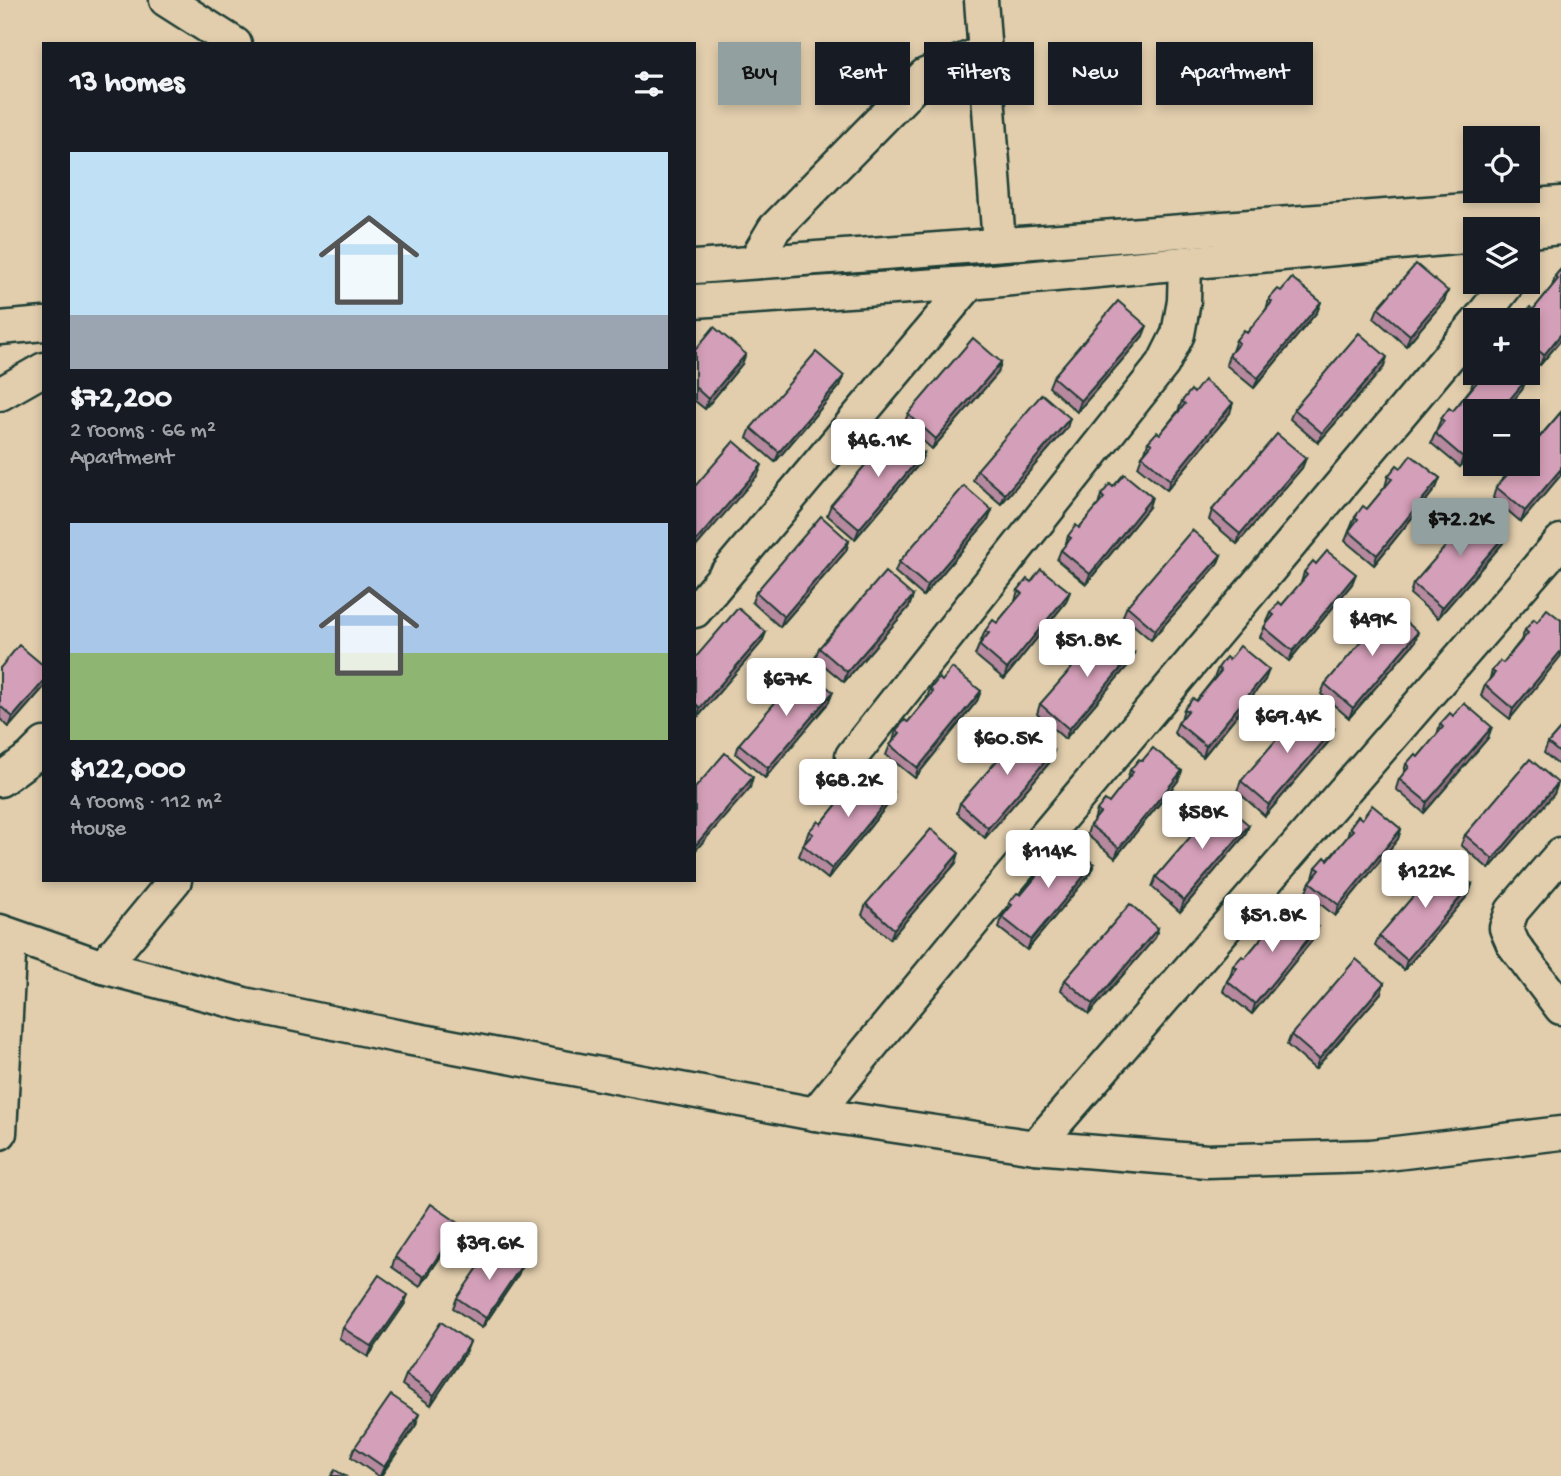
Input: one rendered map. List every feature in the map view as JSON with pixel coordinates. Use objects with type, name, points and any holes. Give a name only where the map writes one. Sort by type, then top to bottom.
[{"type":"street","points":[[166,0],[232,42]]},
{"type":"street","points":[[981,0],[984,42]]},
{"type":"street","points":[[755,261],[774,229],[924,76]]},
{"type":"street","points":[[989,105],[999,244]]},
{"type":"street","points":[[696,267],[1561,203]]},
{"type":"street","points":[[698,304],[970,283],[1463,237]]},
{"type":"street","points":[[852,756],[1163,364],[1178,334],[1184,301],[1185,262]]},
{"type":"street","points":[[696,610],[970,283]]},
{"type":"street","points":[[1488,308],[1500,294]]},
{"type":"street","points":[[0,328],[42,324]]},
{"type":"street","points":[[815,1114],[1463,339]]},
{"type":"street","points":[[0,394],[42,370]]},
{"type":"street","points":[[1035,1147],[1561,541]]},
{"type":"street","points":[[0,780],[42,746]]},
{"type":"street","points":[[1561,855],[1512,911],[1506,928],[1513,944],[1561,1008]]},
{"type":"street","points":[[103,967],[173,882]]},
{"type":"street","points":[[0,1133],[5,933],[103,967],[244,1004],[396,1036],[815,1114],[1035,1147],[1207,1161],[1371,1156],[1561,1133]]},
{"type":"building","points":[[1416,264],[1448,291],[1410,335],[1378,308]]},
{"type":"building","points":[[1561,269],[1561,334],[1544,355],[1540,352],[1540,308],[1535,308],[1558,279],[1555,276]]},
{"type":"building","points":[[1292,278],[1321,302],[1258,378],[1229,355],[1239,343],[1236,340],[1244,330],[1247,333],[1272,302],[1269,299],[1278,289],[1281,291]]},
{"type":"building","points":[[1118,301],[1147,326],[1081,401],[1053,377]]},
{"type":"building","points":[[714,327],[746,354],[708,399],[696,388],[696,349]]},
{"type":"building","points":[[1359,333],[1387,357],[1322,433],[1294,409]]},
{"type":"building","points":[[973,338],[1001,362],[936,439],[908,414]]},
{"type":"building","points":[[816,352],[844,376],[779,452],[751,428]]},
{"type":"building","points":[[1204,380],[1233,403],[1170,480],[1142,456],[1152,444],[1148,442],[1157,432],[1160,434],[1185,404],[1182,401],[1191,390],[1194,393]]},
{"type":"building","points":[[1475,385],[1522,385],[1510,399],[1463,399]]},
{"type":"building","points":[[1042,394],[1070,418],[1005,494],[977,470]]},
{"type":"building","points":[[1463,399],[1463,457],[1435,433],[1449,408],[1453,411]]},
{"type":"building","points":[[1561,412],[1561,469],[1525,511],[1496,487],[1506,476],[1540,476],[1540,437]]},
{"type":"building","points":[[896,429],[924,453],[859,529],[831,505]]},
{"type":"building","points":[[1277,434],[1306,458],[1240,534],[1212,510]]},
{"type":"building","points":[[734,441],[762,465],[696,541],[696,485]]},
{"type":"building","points":[[1411,455],[1440,478],[1377,555],[1349,531],[1363,506],[1367,509],[1392,479],[1388,476],[1397,465],[1401,468]]},
{"type":"building","points":[[1124,474],[1152,497],[1090,574],[1061,550],[1071,538],[1068,536],[1076,525],[1079,528],[1104,498],[1101,495],[1110,484],[1113,487]]},
{"type":"building","points":[[964,486],[992,510],[927,586],[899,562]]},
{"type":"building","points":[[1479,508],[1507,533],[1442,608],[1413,584]]},
{"type":"building","points":[[821,516],[849,541],[784,617],[756,592]]},
{"type":"building","points":[[1192,530],[1221,555],[1155,630],[1127,606]]},
{"type":"building","points":[[1327,551],[1356,574],[1293,651],[1264,627],[1274,615],[1271,613],[1279,602],[1282,605],[1307,575],[1304,572],[1313,561],[1316,564]]},
{"type":"building","points":[[1041,569],[1070,592],[1007,669],[979,645],[989,633],[985,631],[993,620],[997,623],[1022,593],[1018,590],[1027,579],[1031,582]]},
{"type":"building","points":[[885,572],[913,596],[847,672],[819,648]]},
{"type":"building","points":[[738,608],[766,632],[700,708],[696,704],[696,657]]},
{"type":"building","points":[[1390,608],[1418,632],[1353,708],[1325,684]]},
{"type":"building","points":[[1547,609],[1561,620],[1561,651],[1513,709],[1485,685],[1495,673],[1492,671],[1500,661],[1503,663],[1528,633],[1525,630],[1534,619],[1537,622]]},
{"type":"building","points":[[1106,629],[1134,653],[1069,729],[1040,704]]},
{"type":"building","points":[[19,645],[42,664],[42,683],[13,717],[0,706],[0,668]]},
{"type":"building","points":[[1240,646],[1269,670],[1206,746],[1178,723],[1188,711],[1184,709],[1193,698],[1196,701],[1221,671],[1218,668],[1226,657],[1229,660]]},
{"type":"building","points":[[805,668],[833,692],[768,768],[739,744]]},
{"type":"building","points":[[952,668],[981,691],[918,768],[890,745],[900,733],[896,730],[905,720],[908,722],[933,692],[930,689],[939,678],[942,681]]},
{"type":"building","points":[[1464,703],[1492,727],[1427,802],[1399,779],[1409,767],[1406,764],[1415,754],[1418,757],[1443,727],[1440,724],[1450,713],[1453,716]]},
{"type":"building","points":[[1306,705],[1334,729],[1269,805],[1241,781]]},
{"type":"building","points":[[1026,727],[1054,751],[988,828],[960,803]]},
{"type":"building","points":[[1561,728],[1561,754],[1548,743]]},
{"type":"building","points":[[1153,748],[1182,771],[1119,848],[1090,825],[1100,813],[1097,810],[1105,800],[1109,803],[1133,772],[1130,770]]},
{"type":"building","points":[[725,753],[753,777],[696,845],[696,787]]},
{"type":"building","points":[[1530,759],[1558,783],[1493,859],[1465,835]]},
{"type":"building","points":[[866,769],[894,792],[832,869],[803,845],[813,834],[809,831],[818,821],[821,824],[846,793],[843,790],[852,779],[855,782]]},
{"type":"building","points":[[1221,801],[1249,825],[1184,901],[1156,877]]},
{"type":"building","points":[[1372,805],[1401,829],[1339,905],[1310,882],[1320,870],[1316,867],[1325,857],[1328,860],[1353,830],[1350,827],[1358,816],[1362,819]]},
{"type":"building","points":[[931,829],[959,853],[894,929],[866,904]]},
{"type":"building","points":[[1065,841],[1094,864],[1031,940],[1002,917],[1012,905],[1009,903],[1017,893],[1021,895],[1046,865],[1042,862],[1051,851],[1054,854]]},
{"type":"building","points":[[1444,860],[1472,884],[1407,960],[1379,936]]},
{"type":"building","points":[[1130,904],[1158,928],[1093,1004],[1065,980]]},
{"type":"building","points":[[1289,904],[1318,927],[1255,1004],[1227,981],[1237,968],[1233,966],[1242,956],[1245,958],[1270,928],[1266,925],[1276,914],[1279,917]]},
{"type":"building","points":[[1356,959],[1384,983],[1319,1059],[1291,1035]]},
{"type":"building","points":[[431,1204],[460,1224],[424,1277],[395,1257]]},
{"type":"building","points":[[493,1246],[522,1265],[486,1318],[457,1298]]},
{"type":"building","points":[[379,1275],[408,1295],[372,1347],[343,1328]]},
{"type":"building","points":[[441,1322],[470,1342],[434,1395],[406,1375]]},
{"type":"building","points":[[391,1395],[419,1414],[384,1467],[355,1447]]},
{"type":"building","points":[[335,1470],[345,1476],[331,1476]]}]
